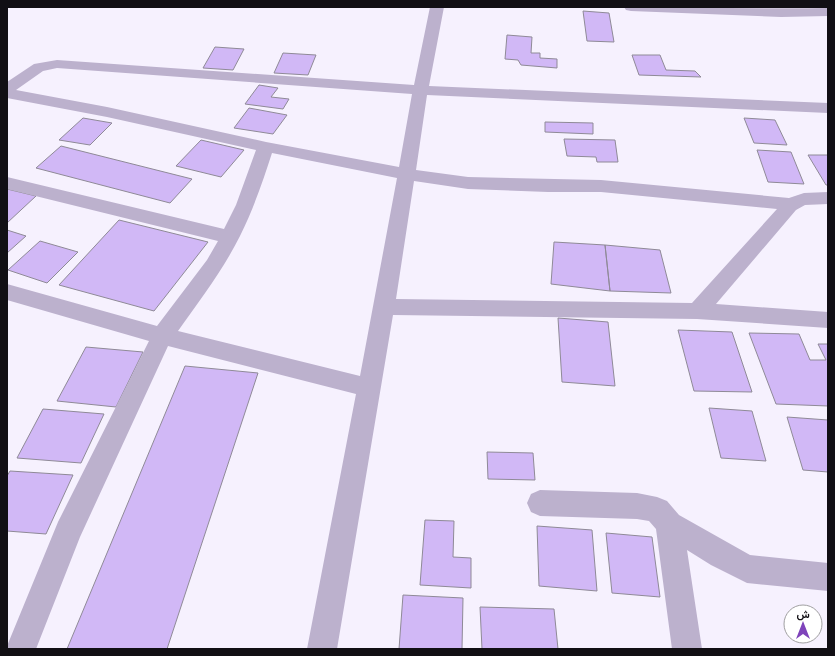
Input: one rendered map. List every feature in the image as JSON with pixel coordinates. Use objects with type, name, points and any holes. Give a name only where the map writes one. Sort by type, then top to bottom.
[{"type":"street","points":[[322,649],[370,388],[406,174],[437,7]]},
{"type":"street","points":[[631,7],[828,12]]},
{"type":"street","points":[[7,89],[38,67],[57,64],[421,90],[828,108]]},
{"type":"street","points":[[7,93],[107,112],[266,147],[406,174],[468,183],[601,186],[790,204],[800,199],[828,198]]},
{"type":"street","points":[[21,649],[68,532],[162,336],[214,265],[230,237],[245,205],[266,147]]},
{"type":"street","points":[[7,183],[230,237]]},
{"type":"street","points":[[697,311],[786,211],[790,204]]},
{"type":"street","points":[[7,292],[162,336],[370,388]]},
{"type":"street","points":[[384,308],[697,311],[828,320]]},
{"type":"street","points":[[540,503],[637,506],[657,510],[669,524],[747,569],[828,577]]},
{"type":"street","points":[[669,524],[687,649]]},
{"type":"building","points":[[583,11],[609,13],[614,42],[587,41]]},
{"type":"building","points":[[507,35],[532,37],[531,53],[540,53],[540,58],[557,59],[557,68],[521,65],[518,60],[505,59]]},
{"type":"building","points":[[215,47],[244,49],[233,70],[203,68]]},
{"type":"building","points":[[283,53],[316,55],[308,75],[274,73]]},
{"type":"building","points":[[632,55],[660,55],[666,70],[695,71],[701,77],[639,75]]},
{"type":"building","points":[[259,85],[278,88],[271,97],[289,99],[283,109],[245,104]]},
{"type":"building","points":[[249,108],[287,115],[273,134],[234,128]]},
{"type":"building","points":[[83,118],[112,123],[90,145],[59,140]]},
{"type":"building","points":[[744,118],[775,120],[787,145],[754,143]]},
{"type":"building","points":[[545,122],[593,123],[593,134],[545,132]]},
{"type":"building","points":[[564,139],[615,140],[618,162],[597,162],[596,157],[567,156]]},
{"type":"building","points":[[201,140],[244,150],[221,177],[176,166]]},
{"type":"building","points":[[61,146],[192,179],[170,203],[36,168]]},
{"type":"building","points":[[757,150],[791,152],[804,184],[768,182]]},
{"type":"building","points":[[808,155],[828,155],[828,185],[826,185]]},
{"type":"building","points":[[7,189],[36,196],[7,223]]},
{"type":"building","points":[[119,220],[208,242],[154,311],[59,285]]},
{"type":"building","points":[[7,230],[26,236],[7,253]]},
{"type":"building","points":[[40,241],[78,252],[47,283],[8,270]]},
{"type":"building","points":[[554,242],[605,245],[610,291],[551,284]]},
{"type":"building","points":[[605,245],[660,250],[671,293],[610,291]]},
{"type":"building","points":[[558,318],[608,322],[615,386],[562,382]]},
{"type":"building","points":[[678,330],[732,332],[752,392],[694,391]]},
{"type":"building","points":[[749,333],[799,334],[810,360],[826,360],[818,344],[828,344],[828,406],[776,404]]},
{"type":"building","points":[[86,347],[143,352],[116,407],[57,401]]},
{"type":"building","points":[[185,366],[258,373],[167,649],[67,649]]},
{"type":"building","points":[[709,408],[752,411],[766,461],[721,458]]},
{"type":"building","points":[[43,409],[104,414],[81,463],[17,458]]},
{"type":"building","points":[[787,417],[828,420],[828,472],[803,470]]},
{"type":"building","points":[[487,452],[533,453],[535,480],[488,479]]},
{"type":"building","points":[[10,471],[73,475],[46,534],[7,531],[7,476]]},
{"type":"building","points":[[425,520],[454,521],[453,557],[471,558],[471,588],[420,585]]},
{"type":"building","points":[[537,526],[592,530],[597,591],[539,586]]},
{"type":"building","points":[[606,533],[652,537],[660,597],[612,593]]},
{"type":"building","points":[[403,595],[463,598],[462,649],[399,649]]},
{"type":"building","points":[[480,607],[554,609],[558,649],[482,649]]}]
